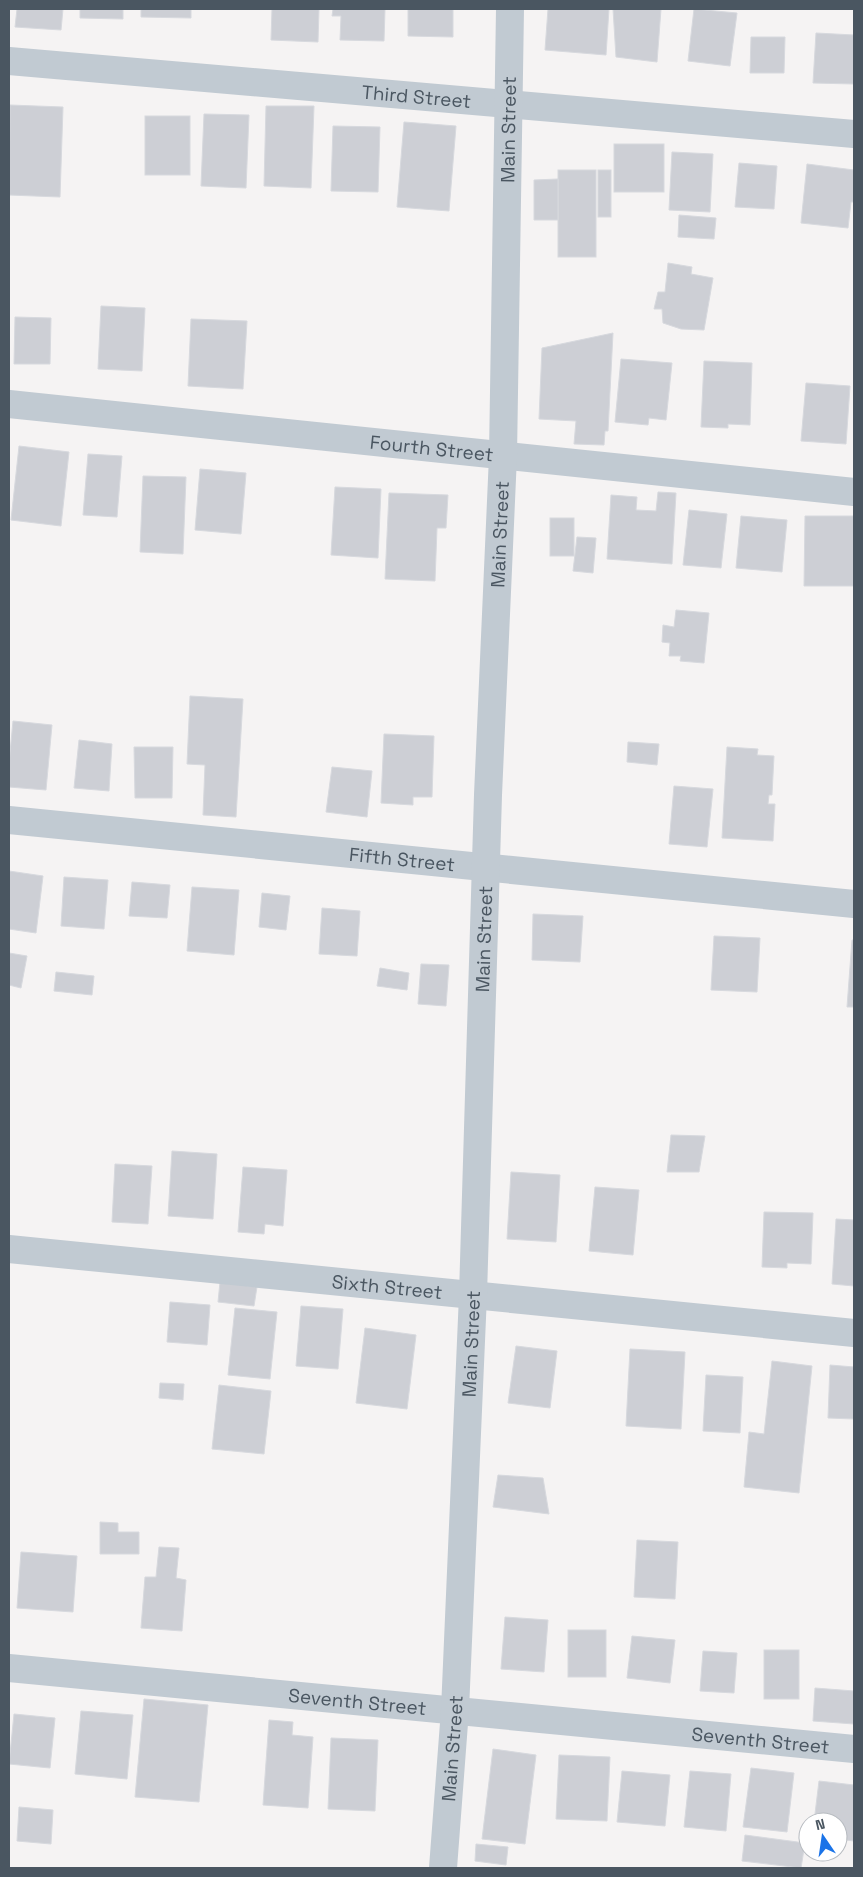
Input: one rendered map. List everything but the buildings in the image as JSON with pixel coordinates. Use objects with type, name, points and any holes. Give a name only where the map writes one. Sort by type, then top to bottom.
[{"type":"street","name":"Main Street","points":[[444,1868],[455,1710],[473,1295],[488,795],[503,456],[510,9]]},
{"type":"street","name":"Third Street","points":[[9,61],[854,134]]},
{"type":"street","name":"Fourth Street","points":[[9,404],[854,492]]},
{"type":"street","name":"Fifth Street","points":[[9,820],[854,904]]},
{"type":"street","name":"Sixth Street","points":[[9,1249],[854,1333]]},
{"type":"street","name":"Seventh Street","points":[[9,1668],[854,1749]]}]
